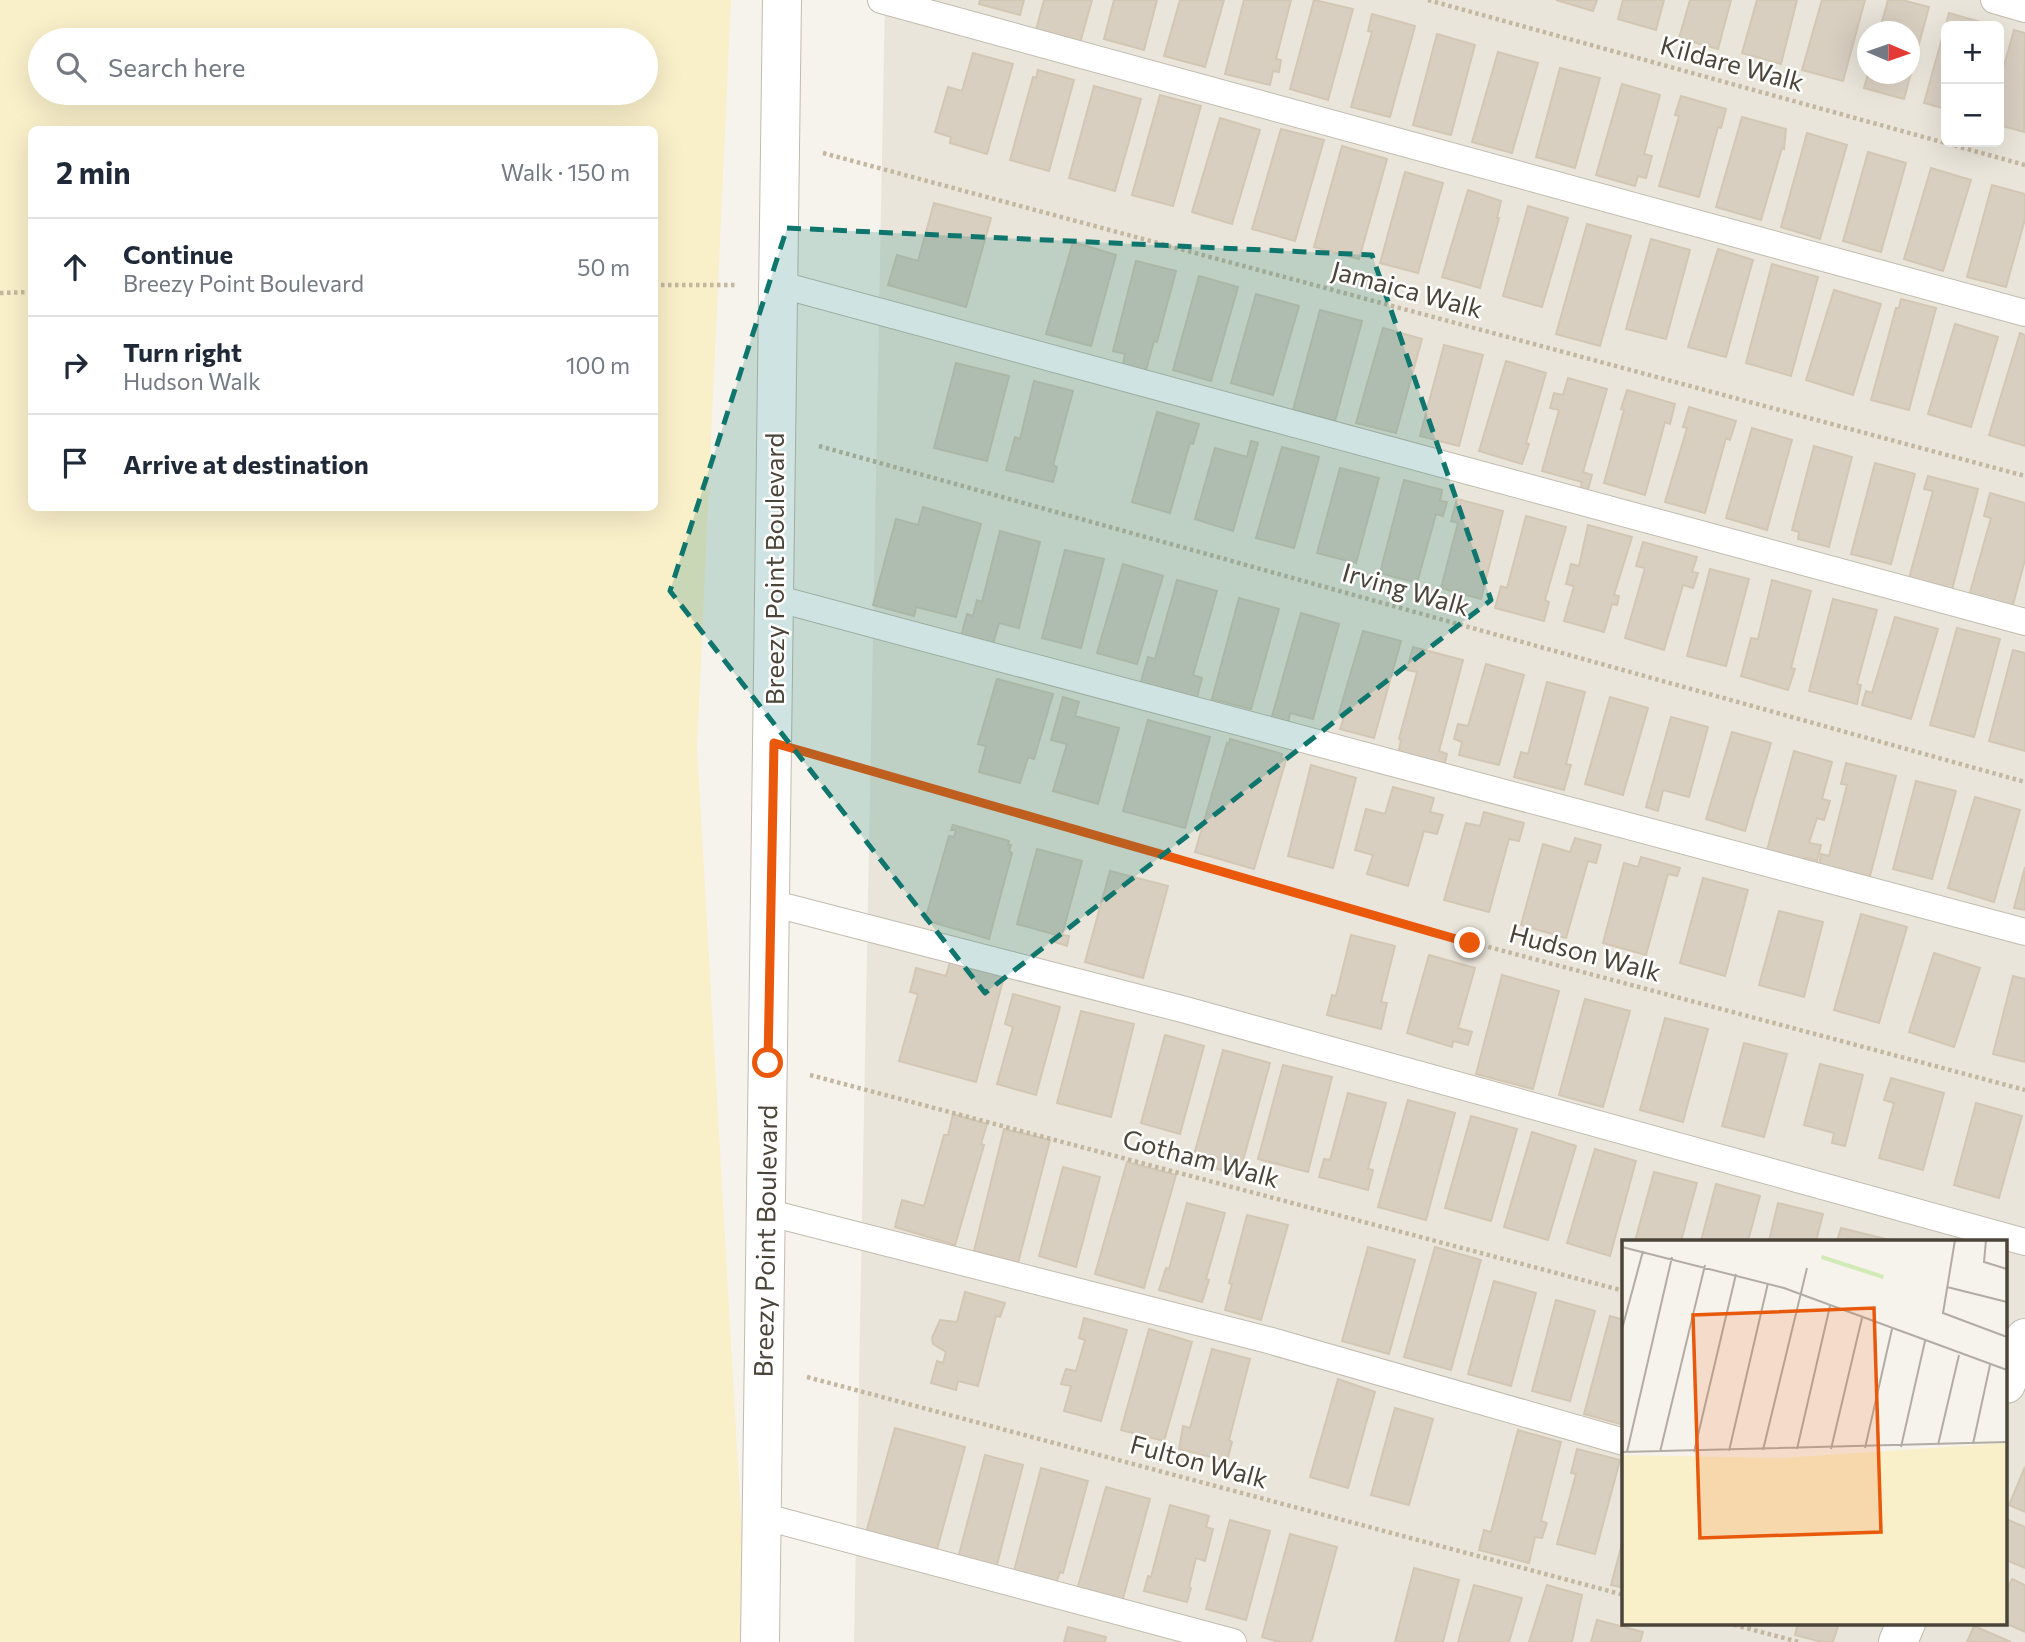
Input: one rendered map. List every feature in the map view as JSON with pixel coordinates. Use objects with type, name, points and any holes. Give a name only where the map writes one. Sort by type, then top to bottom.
[{"type":"street","name":"Breezy Point Boulevard","points":[[760,1642],[782,0]]},
{"type":"street","points":[[2008,1379],[2025,1338]]},
{"type":"street","points":[[1898,1642],[1906,1624]]},
{"type":"lane","points":[[881,0],[2025,313]]},
{"type":"lane","points":[[1994,0],[2025,9]]},
{"type":"lane","points":[[778,284],[2025,622]]},
{"type":"lane","points":[[775,598],[2025,932]]},
{"type":"lane","points":[[771,903],[1182,1009],[2025,1242]]},
{"type":"lane","points":[[766,1212],[1269,1340],[1622,1441]]},
{"type":"lane","points":[[762,1517],[1233,1642]]},
{"type":"path","name":"Kildare Walk","points":[[1428,0],[2025,165]]},
{"type":"path","name":"Jamaica Walk","points":[[779,141],[2025,477]]},
{"type":"path","points":[[658,285],[778,284]]},
{"type":"path","points":[[0,293],[28,292]]},
{"type":"path","name":"Irving Walk","points":[[776,434],[2025,782]]},
{"type":"path","name":"Hudson Walk","points":[[774,743],[1470,943],[2025,1090]]},
{"type":"path","name":"Gotham Walk","points":[[768,1063],[1622,1290]]},
{"type":"path","name":"Fulton Walk","points":[[764,1366],[1622,1594]]},
{"type":"path","points":[[1731,1624],[1799,1642]]},
{"type":"highlighted area","points":[[787,228],[1372,255],[1491,600],[985,993],[670,591]]},
{"type":"shaded area","points":[[885,0],[2025,0],[2025,1642],[854,1642]]},
{"type":"sand","points":[[0,0],[731,0],[697,748],[748,1642],[0,1642]]},
{"type":"building","points":[[980,0],[1024,0],[1020,15],[979,4]]},
{"type":"building","points":[[1044,0],[1092,0],[1080,43],[1036,30]]},
{"type":"building","points":[[1114,0],[1157,0],[1144,50],[1104,39]]},
{"type":"building","points":[[1180,0],[1224,0],[1205,67],[1164,56]]},
{"type":"building","points":[[1244,0],[1291,0],[1276,59],[1281,60],[1279,72],[1273,71],[1270,85],[1225,74]]},
{"type":"building","points":[[1314,0],[1353,9],[1328,100],[1290,89]]},
{"type":"building","points":[[1556,0],[1597,0],[1593,11]]},
{"type":"building","points":[[1623,0],[1664,0],[1656,30],[1618,19]]},
{"type":"building","points":[[1690,0],[1731,0],[1718,49],[1679,38]]},
{"type":"building","points":[[1757,0],[1797,0],[1781,64],[1742,53]]},
{"type":"building","points":[[1822,0],[1865,0],[1859,21],[1857,21],[1843,81],[1802,70]]},
{"type":"building","points":[[1888,0],[1902,0],[1929,7],[1920,40],[1920,21],[1882,21]]},
{"type":"building","points":[[1949,13],[1977,21],[1947,21]]},
{"type":"building","points":[[1372,14],[1415,26],[1390,117],[1351,107],[1372,32],[1368,31]]},
{"type":"building","points":[[2014,30],[2025,33],[2024,132],[2004,126],[2004,66]]},
{"type":"building","points":[[1437,34],[1475,45],[1451,135],[1413,125]]},
{"type":"building","points":[[1941,42],[1941,108],[1924,103]]},
{"type":"building","points":[[1498,52],[1538,63],[1512,153],[1472,142]]},
{"type":"building","points":[[973,53],[1013,64],[987,154],[950,143],[951,137],[935,132],[948,87],[962,91]]},
{"type":"building","points":[[1560,68],[1600,78],[1575,168],[1536,157]]},
{"type":"building","points":[[1038,70],[1074,80],[1049,171],[1010,160],[1033,77],[1036,78]]},
{"type":"building","points":[[1622,84],[1660,95],[1644,154],[1652,156],[1646,178],[1638,176],[1635,186],[1596,175]]},
{"type":"building","points":[[1865,84],[1908,84],[1904,99],[1864,88]]},
{"type":"building","points":[[1094,86],[1141,99],[1115,191],[1069,178]]},
{"type":"building","points":[[1160,95],[1201,106],[1173,206],[1132,195]]},
{"type":"building","points":[[1681,96],[1726,109],[1721,128],[1718,127],[1699,197],[1659,186],[1679,116],[1675,115]]},
{"type":"building","points":[[1742,117],[1786,129],[1784,149],[1782,148],[1761,220],[1716,207]]},
{"type":"building","points":[[1220,118],[1260,130],[1232,224],[1192,212]]},
{"type":"building","points":[[1281,129],[1324,140],[1295,241],[1252,229]]},
{"type":"building","points":[[1807,133],[1847,145],[1820,239],[1781,227]]},
{"type":"building","points":[[1342,146],[1387,159],[1359,259],[1314,247]]},
{"type":"building","points":[[1868,152],[1906,163],[1881,252],[1843,241]]},
{"type":"building","points":[[1931,168],[1971,180],[1943,271],[1904,259]]},
{"type":"building","points":[[1405,172],[1443,183],[1418,273],[1380,263]]},
{"type":"building","points":[[1992,185],[2025,194],[2025,219],[2006,287],[1967,277]]},
{"type":"building","points":[[1468,190],[1501,201],[1480,288],[1442,277]]},
{"type":"building","points":[[934,203],[991,218],[966,307],[888,285],[897,255],[918,261]]},
{"type":"building","points":[[1528,206],[1568,218],[1542,307],[1503,296]]},
{"type":"building","points":[[1587,224],[1631,236],[1600,346],[1556,334]]},
{"type":"building","points":[[1651,239],[1690,250],[1666,339],[1626,329]]},
{"type":"building","points":[[1073,242],[1116,255],[1091,346],[1046,334]]},
{"type":"building","points":[[1718,249],[1753,260],[1726,357],[1688,347]]},
{"type":"building","points":[[1136,261],[1176,271],[1157,342],[1154,341],[1146,370],[1123,364],[1125,354],[1113,351]]},
{"type":"building","points":[[1772,264],[1818,277],[1791,376],[1746,363]]},
{"type":"building","points":[[1199,276],[1238,287],[1211,381],[1173,370]]},
{"type":"building","points":[[1834,290],[1881,304],[1853,395],[1806,380]]},
{"type":"building","points":[[1256,294],[1299,306],[1273,395],[1231,383]]},
{"type":"building","points":[[1901,299],[1936,308],[1909,410],[1871,400],[1896,308],[1899,308]]},
{"type":"building","points":[[1320,310],[1362,321],[1335,421],[1293,410]]},
{"type":"building","points":[[1955,324],[1998,337],[1971,427],[1928,414]]},
{"type":"building","points":[[1383,328],[1422,339],[1396,433],[1356,423]]},
{"type":"building","points":[[2020,333],[2025,335],[2025,446],[1989,435]]},
{"type":"building","points":[[1444,345],[1483,355],[1459,446],[1420,436]]},
{"type":"building","points":[[1506,361],[1546,373],[1522,464],[1479,451]]},
{"type":"building","points":[[956,363],[1009,376],[987,461],[934,448]]},
{"type":"building","points":[[1568,378],[1607,389],[1583,472],[1592,475],[1587,493],[1580,491],[1582,482],[1542,471],[1559,410],[1550,408],[1554,393],[1563,395]]},
{"type":"building","points":[[1034,381],[1073,391],[1053,465],[1057,467],[1053,482],[1006,470],[1015,437],[1020,439]]},
{"type":"building","points":[[1627,390],[1675,404],[1670,424],[1665,422],[1645,495],[1604,483]]},
{"type":"building","points":[[1689,407],[1736,421],[1730,440],[1726,438],[1705,513],[1665,502],[1687,428],[1683,427]]},
{"type":"building","points":[[1157,412],[1199,424],[1193,444],[1190,443],[1170,513],[1132,502]]},
{"type":"building","points":[[1752,428],[1792,440],[1767,530],[1726,518]]},
{"type":"building","points":[[1251,441],[1258,443],[1233,531],[1195,519],[1215,448],[1247,457]]},
{"type":"building","points":[[1814,446],[1852,457],[1829,547],[1798,539],[1799,532],[1792,530]]},
{"type":"building","points":[[1282,447],[1319,457],[1294,548],[1256,538]]},
{"type":"building","points":[[1875,463],[1915,474],[1891,564],[1851,554]]},
{"type":"building","points":[[1340,468],[1379,478],[1356,563],[1317,553]]},
{"type":"building","points":[[1928,476],[1978,489],[1952,590],[1909,578],[1933,491],[1924,489]]},
{"type":"building","points":[[1404,480],[1442,490],[1440,501],[1447,502],[1443,516],[1436,514],[1417,583],[1380,573]]},
{"type":"building","points":[[1990,493],[2025,503],[2025,560],[2012,608],[1969,596],[1991,518],[1984,516]]},
{"type":"building","points":[[1457,499],[1503,511],[1481,599],[1441,588],[1458,523],[1451,521]]},
{"type":"building","points":[[923,507],[981,524],[956,617],[916,607],[914,616],[873,605],[896,519],[918,525]]},
{"type":"building","points":[[1526,516],[1566,527],[1545,600],[1549,602],[1544,621],[1495,608],[1501,586],[1507,588]]},
{"type":"building","points":[[1588,525],[1632,537],[1614,595],[1619,596],[1617,605],[1612,604],[1604,632],[1564,621],[1574,586],[1566,584],[1571,564],[1579,566]]},
{"type":"building","points":[[1000,531],[1040,542],[1019,628],[999,623],[992,648],[960,640],[967,614],[973,616],[977,600],[982,602]]},
{"type":"building","points":[[1643,542],[1697,557],[1692,572],[1698,573],[1693,588],[1683,585],[1664,650],[1625,638],[1645,568],[1636,566]]},
{"type":"building","points":[[1065,550],[1104,559],[1081,648],[1042,638]]},
{"type":"building","points":[[1123,564],[1163,576],[1137,664],[1097,653]]},
{"type":"building","points":[[1710,569],[1749,579],[1726,666],[1687,656]]},
{"type":"building","points":[[1177,580],[1217,591],[1193,675],[1202,678],[1196,701],[1140,685],[1148,657],[1155,659]]},
{"type":"building","points":[[1772,580],[1811,591],[1788,690],[1741,676],[1751,638],[1758,639]]},
{"type":"building","points":[[1239,598],[1279,609],[1251,709],[1212,699]]},
{"type":"building","points":[[1833,599],[1877,610],[1857,684],[1861,685],[1857,704],[1809,691]]},
{"type":"building","points":[[1301,613],[1339,624],[1313,719],[1290,713],[1288,724],[1271,720]]},
{"type":"building","points":[[1895,617],[1938,629],[1911,719],[1862,705],[1866,691],[1872,693]]},
{"type":"building","points":[[1957,628],[2000,639],[1974,737],[1930,725]]},
{"type":"building","points":[[1363,631],[1401,641],[1374,738],[1340,729],[1345,715],[1339,713]]},
{"type":"building","points":[[1413,647],[1463,660],[1439,751],[1447,754],[1444,767],[1398,755],[1399,739],[1417,672],[1407,670]]},
{"type":"building","points":[[2013,650],[2025,653],[2025,751],[1989,741]]},
{"type":"building","points":[[1486,664],[1524,675],[1499,765],[1459,755],[1462,742],[1454,739],[1458,724],[1468,726]]},
{"type":"building","points":[[997,679],[1053,694],[1034,759],[1028,757],[1020,783],[979,772],[986,746],[978,744]]},
{"type":"building","points":[[1547,682],[1585,692],[1566,764],[1571,765],[1564,790],[1514,777],[1521,752],[1528,754]]},
{"type":"building","points":[[1063,697],[1079,702],[1075,716],[1119,728],[1098,804],[1053,791],[1067,744],[1051,740]]},
{"type":"building","points":[[1610,697],[1648,708],[1623,795],[1585,784]]},
{"type":"building","points":[[1671,717],[1708,727],[1689,797],[1663,790],[1658,811],[1646,807]]},
{"type":"building","points":[[1148,720],[1210,737],[1185,828],[1123,811]]},
{"type":"building","points":[[1732,732],[1771,743],[1745,831],[1706,819]]},
{"type":"building","points":[[1230,739],[1282,754],[1281,758],[1286,760],[1254,869],[1195,852]]},
{"type":"building","points":[[1794,751],[1832,762],[1822,799],[1830,801],[1824,820],[1817,818],[1809,843],[1821,845],[1817,861],[1806,858],[1804,861],[1767,850]]},
{"type":"building","points":[[1846,763],[1896,776],[1869,880],[1819,866],[1821,854],[1829,856],[1847,785],[1841,784]]},
{"type":"building","points":[[1311,765],[1356,778],[1333,868],[1288,856]]},
{"type":"building","points":[[1916,781],[1956,791],[1932,879],[1893,869]]},
{"type":"building","points":[[1393,787],[1434,798],[1430,812],[1443,815],[1437,834],[1424,831],[1408,886],[1367,874],[1373,855],[1355,850],[1366,809],[1385,814]]},
{"type":"building","points":[[1975,797],[2020,810],[1994,902],[1948,888]]},
{"type":"building","points":[[1484,812],[1524,823],[1519,841],[1509,839],[1489,912],[1444,900],[1466,823],[1480,826]]},
{"type":"building","points":[[953,825],[1009,841],[1008,845],[1011,845],[1009,851],[1012,853],[989,939],[925,920],[949,836],[954,837],[956,830],[951,830]]},
{"type":"building","points":[[1575,838],[1601,845],[1596,863],[1588,861],[1566,938],[1521,925],[1543,844],[1570,852]]},
{"type":"building","points":[[1037,849],[1082,861],[1062,935],[1069,936],[1067,946],[1055,942],[1057,935],[1017,924]]},
{"type":"building","points":[[1641,857],[1680,868],[1677,876],[1668,874],[1646,955],[1603,943],[1624,863],[1638,867]]},
{"type":"building","points":[[2025,867],[2025,910],[2014,908]]},
{"type":"building","points":[[1110,871],[1168,886],[1143,978],[1085,962]]},
{"type":"building","points":[[1703,878],[1748,890],[1725,976],[1680,963]]},
{"type":"building","points":[[1779,911],[1823,922],[1804,997],[1759,985]]},
{"type":"building","points":[[1861,914],[1907,927],[1879,1023],[1834,1010]]},
{"type":"building","points":[[1351,935],[1395,946],[1381,1002],[1387,1003],[1381,1029],[1327,1015],[1332,995],[1336,996]]},
{"type":"building","points":[[1934,953],[1980,968],[1954,1047],[1909,1032]]},
{"type":"building","points":[[1429,955],[1475,968],[1458,1028],[1472,1032],[1468,1045],[1453,1041],[1452,1047],[1407,1033]]},
{"type":"building","points":[[950,962],[1004,977],[976,1082],[899,1061],[918,994],[910,992],[916,968],[946,976]]},
{"type":"building","points":[[1502,975],[1559,991],[1533,1089],[1476,1074]]},
{"type":"building","points":[[2013,976],[2025,979],[2025,1062],[1993,1054]]},
{"type":"building","points":[[1013,994],[1060,1007],[1036,1095],[997,1084],[1013,1027],[1005,1024]]},
{"type":"building","points":[[1585,999],[1630,1011],[1603,1107],[1559,1095]]},
{"type":"building","points":[[1081,1011],[1134,1024],[1111,1117],[1057,1103]]},
{"type":"building","points":[[1665,1018],[1708,1029],[1683,1122],[1640,1110]]},
{"type":"building","points":[[1165,1035],[1204,1046],[1180,1134],[1141,1123]]},
{"type":"building","points":[[1744,1043],[1787,1054],[1764,1137],[1722,1126]]},
{"type":"building","points":[[1223,1050],[1270,1063],[1239,1175],[1192,1162]]},
{"type":"building","points":[[1820,1064],[1863,1075],[1845,1146],[1832,1143],[1834,1133],[1804,1125]]},
{"type":"building","points":[[1283,1065],[1332,1077],[1308,1172],[1258,1159]]},
{"type":"building","points":[[1891,1078],[1944,1093],[1923,1170],[1879,1158],[1894,1103],[1884,1100]]},
{"type":"building","points":[[1348,1093],[1386,1103],[1368,1169],[1373,1170],[1368,1190],[1319,1177],[1324,1159],[1330,1160]]},
{"type":"building","points":[[1408,1100],[1455,1113],[1426,1220],[1378,1207]]},
{"type":"building","points":[[1976,1103],[2022,1116],[1999,1198],[1954,1185]]},
{"type":"building","points":[[953,1114],[987,1124],[981,1144],[984,1145],[955,1245],[895,1227],[902,1200],[924,1206],[944,1135],[948,1135]]},
{"type":"building","points":[[1471,1116],[1517,1129],[1491,1221],[1445,1208]]},
{"type":"building","points":[[1004,1129],[1050,1140],[1018,1263],[974,1251]]},
{"type":"building","points":[[1532,1132],[1576,1146],[1548,1240],[1504,1227]]},
{"type":"building","points":[[1595,1149],[1636,1161],[1610,1256],[1567,1243]]},
{"type":"building","points":[[1127,1162],[1176,1175],[1144,1288],[1095,1274]]},
{"type":"building","points":[[1063,1167],[1100,1177],[1076,1267],[1039,1256]]},
{"type":"building","points":[[1654,1172],[1697,1183],[1681,1240],[1635,1240]]},
{"type":"building","points":[[1716,1184],[1760,1196],[1748,1240],[1701,1240]]},
{"type":"building","points":[[1187,1203],[1225,1213],[1202,1302],[1159,1290],[1166,1268],[1169,1269]]},
{"type":"building","points":[[1778,1203],[1823,1214],[1816,1240],[1769,1240]]},
{"type":"building","points":[[1247,1215],[1288,1225],[1261,1320],[1225,1310],[1232,1284],[1229,1283]]},
{"type":"building","points":[[1841,1228],[1890,1240],[1837,1240]]},
{"type":"building","points":[[1368,1247],[1415,1260],[1389,1354],[1342,1341]]},
{"type":"building","points":[[1435,1247],[1481,1260],[1451,1370],[1404,1357]]},
{"type":"building","points":[[1494,1281],[1536,1293],[1511,1386],[1468,1374]]},
{"type":"building","points":[[965,1292],[1005,1303],[1000,1317],[996,1316],[978,1386],[958,1381],[956,1390],[931,1383],[937,1361],[943,1363],[946,1352],[933,1344],[932,1338],[940,1320],[957,1322]]},
{"type":"building","points":[[1556,1300],[1595,1311],[1570,1401],[1532,1391]]},
{"type":"building","points":[[1610,1316],[1622,1319],[1622,1424],[1584,1414]]},
{"type":"building","points":[[1084,1318],[1127,1330],[1101,1421],[1064,1411],[1071,1386],[1061,1384],[1066,1369],[1076,1371],[1085,1340],[1079,1338]]},
{"type":"building","points":[[1149,1329],[1192,1342],[1164,1441],[1121,1430]]},
{"type":"building","points":[[1212,1349],[1250,1359],[1229,1440],[1232,1442],[1227,1461],[1179,1449],[1183,1426],[1190,1428]]},
{"type":"building","points":[[1338,1379],[1375,1392],[1348,1488],[1310,1477]]},
{"type":"building","points":[[1395,1408],[1433,1419],[1409,1505],[1371,1495]]},
{"type":"building","points":[[895,1428],[965,1447],[936,1553],[866,1533]]},
{"type":"building","points":[[1518,1430],[1561,1442],[1541,1521],[1547,1523],[1542,1538],[1535,1537],[1529,1563],[1479,1550],[1484,1530],[1491,1532]]},
{"type":"building","points":[[1577,1449],[1620,1460],[1595,1554],[1557,1544],[1576,1474],[1571,1473]]},
{"type":"building","points":[[985,1455],[1023,1465],[995,1572],[957,1562]]},
{"type":"building","points":[[2025,1467],[2025,1512],[2009,1505]]},
{"type":"building","points":[[1041,1468],[1088,1481],[1063,1573],[1060,1572],[1055,1586],[1013,1575]]},
{"type":"building","points":[[1106,1487],[1150,1499],[1122,1602],[1077,1590]]},
{"type":"building","points":[[1170,1505],[1209,1516],[1206,1527],[1213,1529],[1205,1561],[1196,1558],[1187,1602],[1144,1591],[1148,1576],[1151,1577]]},
{"type":"building","points":[[1230,1520],[1270,1531],[1246,1620],[1206,1609]]},
{"type":"building","points":[[2008,1520],[2025,1527],[2025,1568],[2008,1561]]},
{"type":"building","points":[[1290,1534],[1337,1547],[1312,1640],[1309,1642],[1279,1642],[1262,1637]]},
{"type":"building","points":[[1622,1544],[1622,1588],[1611,1585]]},
{"type":"building","points":[[1414,1568],[1459,1580],[1443,1642],[1395,1642]]},
{"type":"building","points":[[2012,1579],[2025,1585],[2025,1632],[2007,1624],[2008,1588]]},
{"type":"building","points":[[1474,1585],[1522,1598],[1509,1642],[1458,1642]]},
{"type":"building","points":[[1547,1585],[1582,1595],[1572,1642],[1529,1642]]},
{"type":"building","points":[[1597,1620],[1643,1632],[1640,1642],[1591,1642]]},
{"type":"building","points":[[1798,1624],[1839,1624],[1833,1642],[1795,1635]]},
{"type":"building","points":[[1974,1626],[2011,1642],[1967,1642]]},
{"type":"building","points":[[1068,1627],[1106,1637],[1105,1642],[1064,1642]]},
{"type":"route","points":[[768,1063],[774,743],[1470,943]]}]
